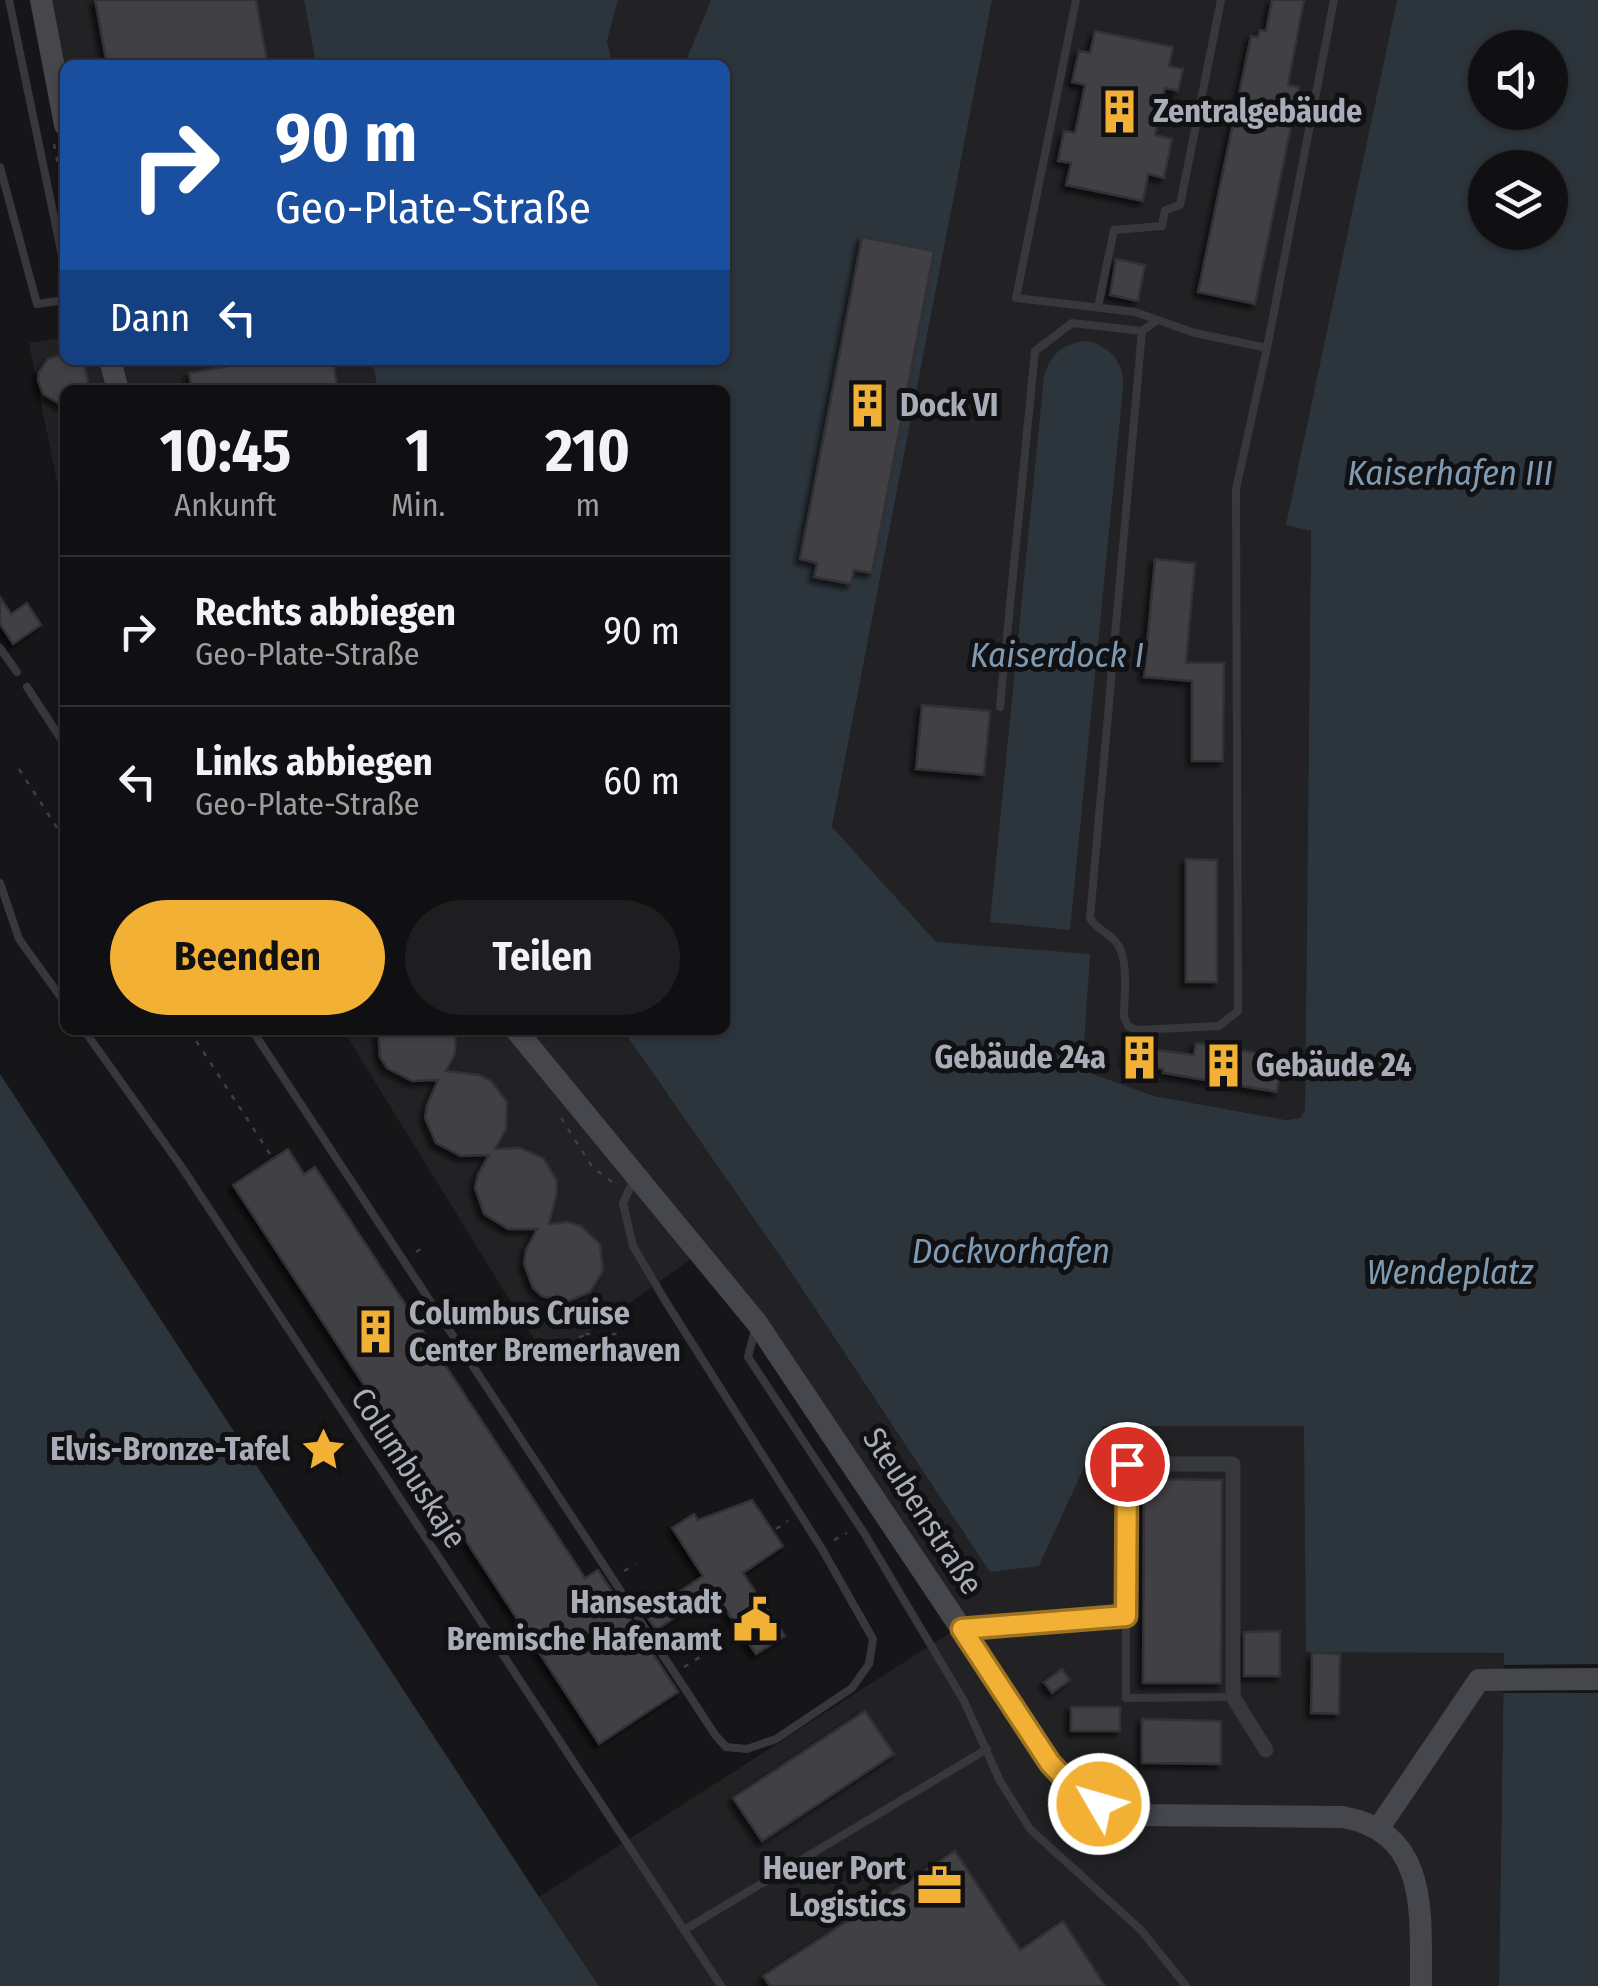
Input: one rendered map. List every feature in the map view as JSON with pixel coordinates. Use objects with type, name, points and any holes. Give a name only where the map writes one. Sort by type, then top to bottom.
[{"type":"street","points":[[42,0],[60,98]]},
{"type":"street","name":"Steubenstraße","points":[[520,1035],[757,1323],[1050,1763],[1073,1786],[1099,1804],[1136,1815],[1343,1817],[1378,1829]]},
{"type":"street","points":[[962,1629],[1126,1616],[1127,1464],[1233,1464],[1233,1696],[1266,1750]]},
{"type":"street","points":[[1421,1986],[1417,1884],[1401,1850],[1378,1829],[1479,1680],[1598,1678]]},
{"type":"lane","points":[[9,0],[60,246]]},
{"type":"lane","points":[[1076,0],[1016,298],[1135,312],[1195,333],[1267,348]]},
{"type":"lane","points":[[1098,307],[1114,230],[1162,226],[1166,210],[1180,206],[1221,0]]},
{"type":"lane","points":[[1142,332],[1090,918],[1096,929],[1110,935],[1120,948],[1124,1017],[1128,1026],[1137,1030],[1219,1026],[1238,1011],[1236,489],[1334,0]]},
{"type":"lane","points":[[0,167],[38,304],[60,301]]},
{"type":"lane","points":[[1000,707],[1035,351],[1072,323],[1142,332],[1156,321]]},
{"type":"lane","points":[[0,648],[17,672]]},
{"type":"lane","points":[[27,688],[60,738]]},
{"type":"lane","points":[[0,884],[19,939],[60,997]]},
{"type":"lane","name":"Columbuskaje","points":[[88,1035],[183,1169],[721,1986]]},
{"type":"lane","points":[[255,1035],[726,1747],[747,1750],[776,1738],[852,1688],[872,1652],[869,1628],[633,1246],[623,1202],[636,1176]]},
{"type":"lane","points":[[757,1323],[748,1357],[864,1533],[964,1700],[1000,1781],[1030,1829],[1140,1930],[1186,1986]]},
{"type":"lane","points":[[1126,1616],[1126,1698],[1233,1696]]},
{"type":"lane","points":[[684,1930],[987,1749]]},
{"type":"path","points":[[19,770],[60,832]]},
{"type":"path","points":[[192,1035],[272,1157]]},
{"type":"path","points":[[404,1260],[427,1245]]},
{"type":"path","points":[[556,1350],[586,1334],[620,1334]]},
{"type":"path","points":[[581,1360],[586,1334]]},
{"type":"path","points":[[776,1529],[792,1519]]},
{"type":"path","points":[[614,1577],[636,1564]]},
{"type":"path","points":[[676,1672],[700,1657]]},
{"type":"shaded area","points":[[35,0],[304,0],[315,60],[60,60],[60,130]]},
{"type":"shaded area","points":[[618,0],[711,0],[686,60],[612,60],[607,41]]},
{"type":"shaded area","points":[[992,0],[1397,0],[1287,525],[1311,530],[1305,1110],[1300,1118],[1286,1120],[1154,1096],[1078,1069],[1077,1045],[1083,1045],[935,942],[832,828]]},
{"type":"shaded area","points":[[60,338],[60,365],[373,365],[377,385],[60,385],[60,497],[29,343]]},
{"type":"shaded area","points":[[346,1035],[626,1035],[791,1272],[1039,1566],[1103,1426],[1305,1426],[1504,1653],[1499,1986],[599,1986],[539,1897],[951,1632],[833,1444],[695,1256],[548,1362]]},
{"type":"water","points":[[304,0],[618,0],[607,41],[612,60],[315,60]]},
{"type":"water","points":[[711,0],[992,0],[832,827],[936,942],[1090,954],[1084,1045],[1077,1046],[1079,1069],[1154,1096],[1286,1120],[1300,1118],[1305,1110],[1311,531],[1286,525],[1397,0],[1598,0],[1598,1986],[1499,1986],[1504,1653],[1306,1652],[1304,1426],[1103,1426],[1039,1566],[990,1572],[791,1272],[626,1035],[730,1035],[730,385],[377,385],[373,365],[730,365],[730,60],[686,60]]},
{"type":"water","name":"Kaiserdock I","points":[[1089,341],[1115,358],[1123,388],[1070,930],[990,922],[1044,377],[1060,350]]},
{"type":"water","points":[[0,1074],[539,1897],[599,1986],[0,1986]]},
{"type":"pier","points":[[1598,1664],[1598,1693],[1503,1693],[1504,1665]]},
{"type":"building","points":[[95,0],[256,0],[267,60],[106,60]]},
{"type":"building","points":[[1272,0],[1304,0],[1288,85],[1299,87],[1255,304],[1198,292],[1251,36],[1258,37],[1260,30],[1266,31]]},
{"type":"building","name":"Zentralgebäude","points":[[1095,31],[1173,47],[1169,66],[1183,69],[1178,91],[1165,88],[1155,135],[1172,139],[1164,178],[1148,174],[1143,201],[1066,185],[1071,163],[1058,161],[1064,131],[1075,133],[1085,85],[1072,82],[1079,51],[1090,53]]},
{"type":"building","name":"Dock VI","points":[[862,237],[934,251],[872,573],[854,570],[851,584],[814,577],[817,563],[800,559]]},
{"type":"building","points":[[1116,259],[1145,265],[1138,301],[1110,295]]},
{"type":"building","points":[[60,355],[60,365],[84,365],[87,385],[60,385],[60,404],[43,394],[39,372],[48,359]]},
{"type":"building","points":[[234,365],[334,365],[337,385],[191,385],[189,373]]},
{"type":"building","points":[[1155,559],[1195,563],[1186,663],[1224,663],[1223,761],[1192,761],[1192,681],[1144,677]]},
{"type":"building","points":[[0,597],[11,614],[27,603],[41,625],[13,644],[0,624]]},
{"type":"building","points":[[922,705],[990,711],[984,775],[916,769]]},
{"type":"building","points":[[1186,859],[1217,860],[1217,982],[1186,982]]},
{"type":"building","points":[[378,1035],[456,1035],[455,1054],[446,1071],[479,1075],[491,1081],[507,1102],[506,1129],[495,1149],[520,1148],[543,1158],[556,1179],[549,1224],[568,1222],[581,1226],[600,1244],[603,1271],[590,1292],[567,1302],[542,1296],[533,1288],[524,1264],[537,1229],[508,1229],[484,1214],[475,1188],[489,1155],[461,1156],[436,1143],[425,1118],[438,1080],[412,1081],[387,1068],[380,1057]]},
{"type":"building","name":"Gebäude 24","points":[[1196,1043],[1283,1057],[1277,1092],[1125,1063],[1128,1046],[1194,1055]]},
{"type":"building","name":"Columbus Cruise Center Bremerhaven","points":[[288,1149],[304,1174],[315,1167],[585,1578],[598,1570],[678,1692],[599,1744],[233,1185]]},
{"type":"building","points":[[1144,1479],[1222,1480],[1221,1683],[1143,1683]]},
{"type":"building","points":[[752,1500],[783,1546],[743,1573],[785,1636],[756,1654],[713,1592],[656,1630],[645,1614],[703,1576],[672,1528],[694,1514],[698,1520]]},
{"type":"building","points":[[1280,1631],[1280,1676],[1244,1676],[1244,1632]]},
{"type":"building","points":[[1312,1653],[1340,1654],[1339,1714],[1311,1713]]},
{"type":"building","points":[[1062,1669],[1070,1680],[1052,1693],[1044,1682]]},
{"type":"building","points":[[1071,1707],[1120,1707],[1120,1731],[1071,1731]]},
{"type":"building","points":[[865,1711],[894,1754],[762,1841],[733,1798]]},
{"type":"building","points":[[1142,1719],[1221,1721],[1221,1764],[1142,1763]]},
{"type":"building","name":"Heuer Port Logistics","points":[[955,1851],[1020,1950],[1063,1921],[1105,1986],[770,1986],[763,1976]]},
{"type":"place","name":"Zentralgebäude","points":[[1120,111]]},
{"type":"place","name":"Dock VI","points":[[867,405]]},
{"type":"place","name":"Gebäude 24a","points":[[1139,1057]]},
{"type":"place","name":"Gebäude 24","points":[[1223,1065]]},
{"type":"place","name":"Columbus Cruise Center Bremerhaven","points":[[376,1331]]},
{"type":"place","name":"Elvis-Bronze-Tafel","points":[[323,1449]]},
{"type":"place","name":"Hansestadt Bremische Hafenamt","points":[[755,1620]]},
{"type":"place","name":"Heuer Port Logistics","points":[[939,1886]]},
{"type":"route","points":[[1099,1804],[1050,1763],[962,1629],[1126,1616],[1127,1464]]},
{"type":"water label","name":"Kaiserhafen III","points":[[1450,473]]},
{"type":"water label","name":"Dockvorhafen","points":[[1011,1251]]},
{"type":"water label","name":"Wendeplatz","points":[[1450,1272]]}]
